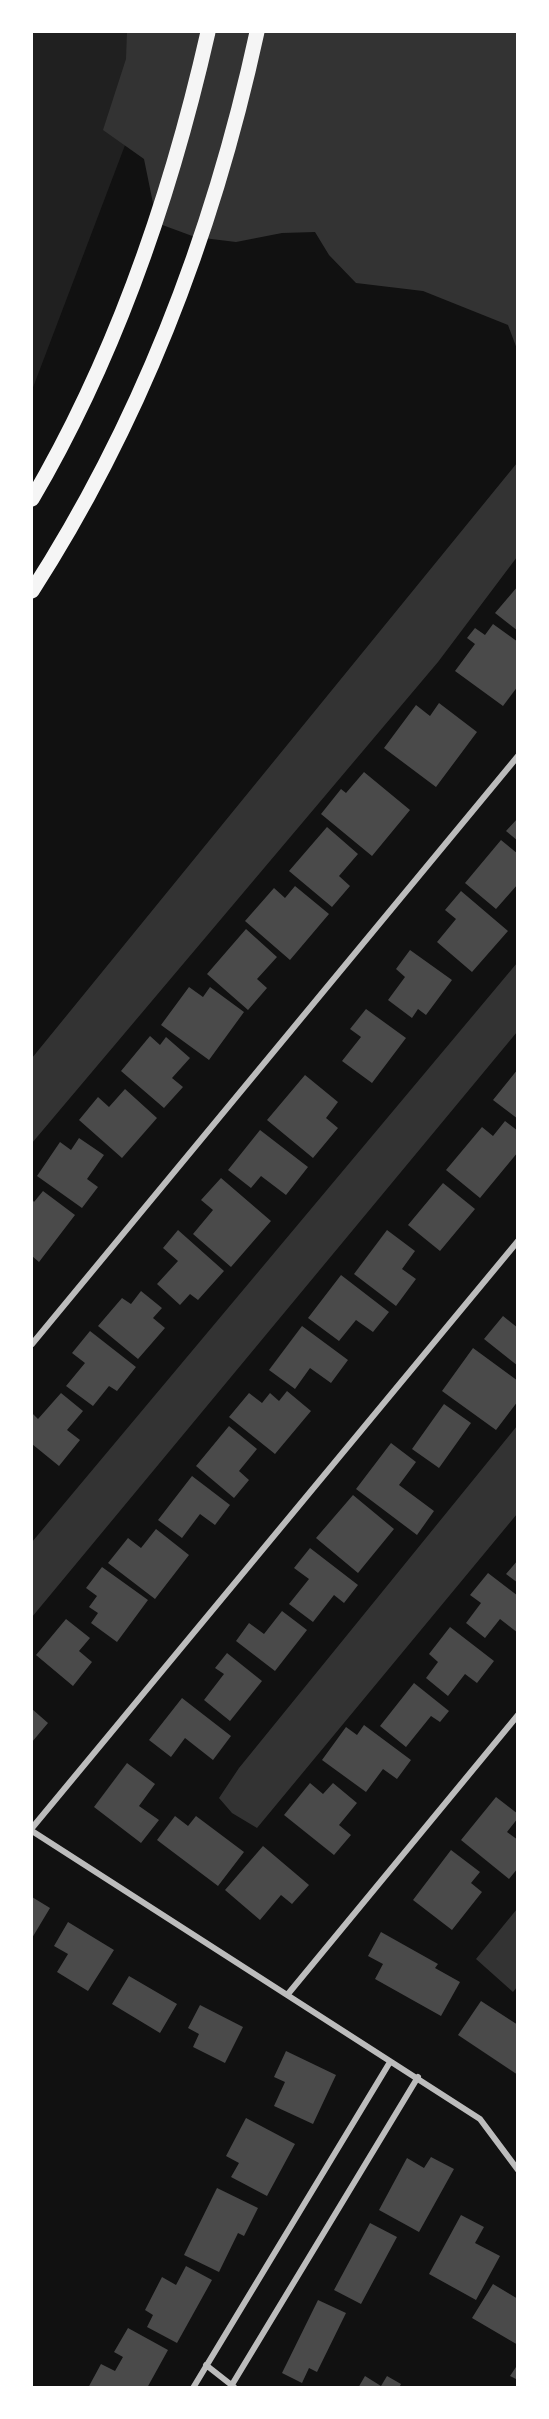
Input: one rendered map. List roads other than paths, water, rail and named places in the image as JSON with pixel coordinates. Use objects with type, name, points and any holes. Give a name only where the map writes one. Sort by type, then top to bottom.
[{"type":"main road","points":[[32,499],[84,399],[142,264],[193,96],[208,32]]},
{"type":"main road","points":[[32,591],[88,497],[118,441],[187,280],[228,154],[256,32]]},
{"type":"street","points":[[32,1344],[518,756]]},
{"type":"street","points":[[518,1240],[32,1829],[480,2119],[518,2170]]},
{"type":"street","points":[[288,1994],[518,1716]]},
{"type":"street","points":[[193,2388],[390,2061]]},
{"type":"street","points":[[206,2365],[232,2387],[418,2077]]}]
